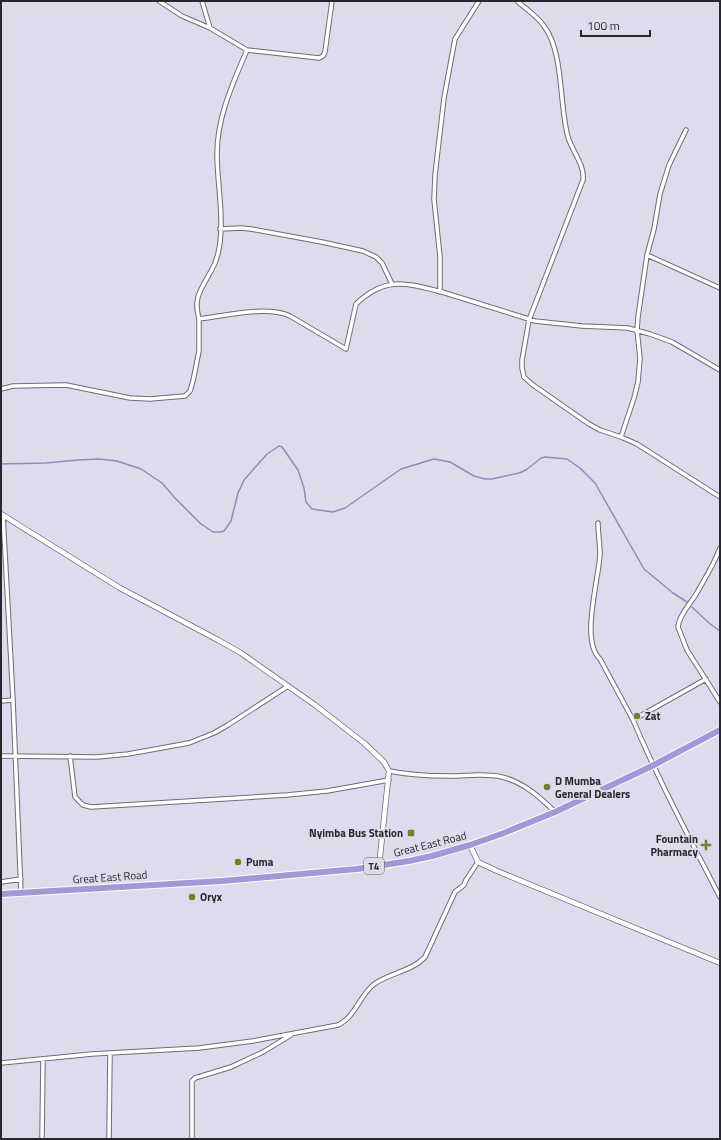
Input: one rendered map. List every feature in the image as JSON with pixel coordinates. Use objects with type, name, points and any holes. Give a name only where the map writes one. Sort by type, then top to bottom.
[{"type":"highway","name":"Great East Road","points":[[1,894],[222,881],[379,866],[409,861],[470,845],[555,812],[652,766],[720,730]]},
{"type":"street","points":[[159,1],[182,16],[210,28],[247,50],[304,57],[321,57],[325,52],[332,1]]},
{"type":"street","points":[[202,1],[210,28]]},
{"type":"street","points":[[440,292],[440,257],[434,199],[435,175],[444,98],[455,39],[479,1]]},
{"type":"street","points":[[517,1],[544,25],[550,35],[557,64],[568,137],[582,169],[583,176],[529,320],[522,360],[523,373],[526,380],[589,424],[600,430],[630,441],[720,497]]},
{"type":"street","points":[[1,389],[13,386],[66,385],[130,398],[150,399],[185,396],[190,392],[198,351],[199,319],[197,297],[215,264],[220,243],[217,155],[221,125],[225,104],[247,50]]},
{"type":"street","points":[[620,437],[638,382],[640,358],[637,330],[647,255],[662,185],[686,130]]},
{"type":"street","points":[[220,229],[251,229],[363,251],[376,257],[382,264],[392,284]]},
{"type":"street","points":[[647,255],[720,288]]},
{"type":"street","points":[[199,319],[244,313],[282,313],[290,316],[346,349],[356,304],[378,288],[392,284],[440,292],[529,320],[637,330],[664,339],[720,370]]},
{"type":"street","points":[[2,515],[16,756],[21,893]]},
{"type":"street","points":[[2,515],[120,588],[224,643],[288,686],[364,743],[384,762],[389,771],[379,866]]},
{"type":"street","points":[[598,523],[600,555],[592,621],[592,647],[633,720],[652,766],[720,897]]},
{"type":"street","points":[[720,548],[713,564],[679,623],[680,633],[687,650],[720,702]]},
{"type":"street","points":[[1,568],[6,567]]},
{"type":"street","points":[[633,720],[706,679]]},
{"type":"street","points":[[1,756],[98,757],[128,754],[190,743],[223,728],[288,686]]},
{"type":"street","points":[[1,701],[13,700]]},
{"type":"street","points":[[70,756],[75,797],[83,805],[91,807],[287,795],[326,791],[389,780]]},
{"type":"street","points":[[389,771],[435,776],[492,775],[502,777],[525,787],[555,812]]},
{"type":"street","points":[[470,845],[478,862],[720,963]]},
{"type":"street","points":[[1,1063],[198,1048],[294,1034],[338,1025],[352,1013],[372,986],[423,960],[455,892],[464,885],[478,862]]},
{"type":"street","points":[[1,882],[21,879]]},
{"type":"street","points":[[192,1139],[192,1081],[195,1078],[238,1064],[263,1052],[294,1034]]},
{"type":"street","points":[[109,1139],[110,1054]]},
{"type":"street","points":[[42,1139],[43,1059]]},
{"type":"waterway","points":[[1,464],[46,463],[99,459],[117,461],[141,469],[162,483],[201,524],[213,532],[221,532],[224,531],[231,521],[238,493],[244,480],[267,454],[279,446],[282,447],[298,470],[304,488],[306,502],[312,509],[333,512],[345,508],[401,469],[434,459],[450,462],[474,476],[485,479],[492,479],[519,473],[526,470],[541,458],[545,457],[567,459],[580,468],[595,483],[644,569],[673,593],[687,602]]},
{"type":"waterway","points":[[692,607],[720,631]]},
{"type":"place","name":"Zat","points":[[637,716]]},
{"type":"place","name":"D Mumba General Dealers","points":[[547,787]]},
{"type":"place","name":"Nyimba Bus Station","points":[[411,833]]},
{"type":"place","name":"Fountain Pharmacy","points":[[706,845]]},
{"type":"place","name":"Puma","points":[[238,862]]},
{"type":"place","name":"Oryx","points":[[192,897]]}]
